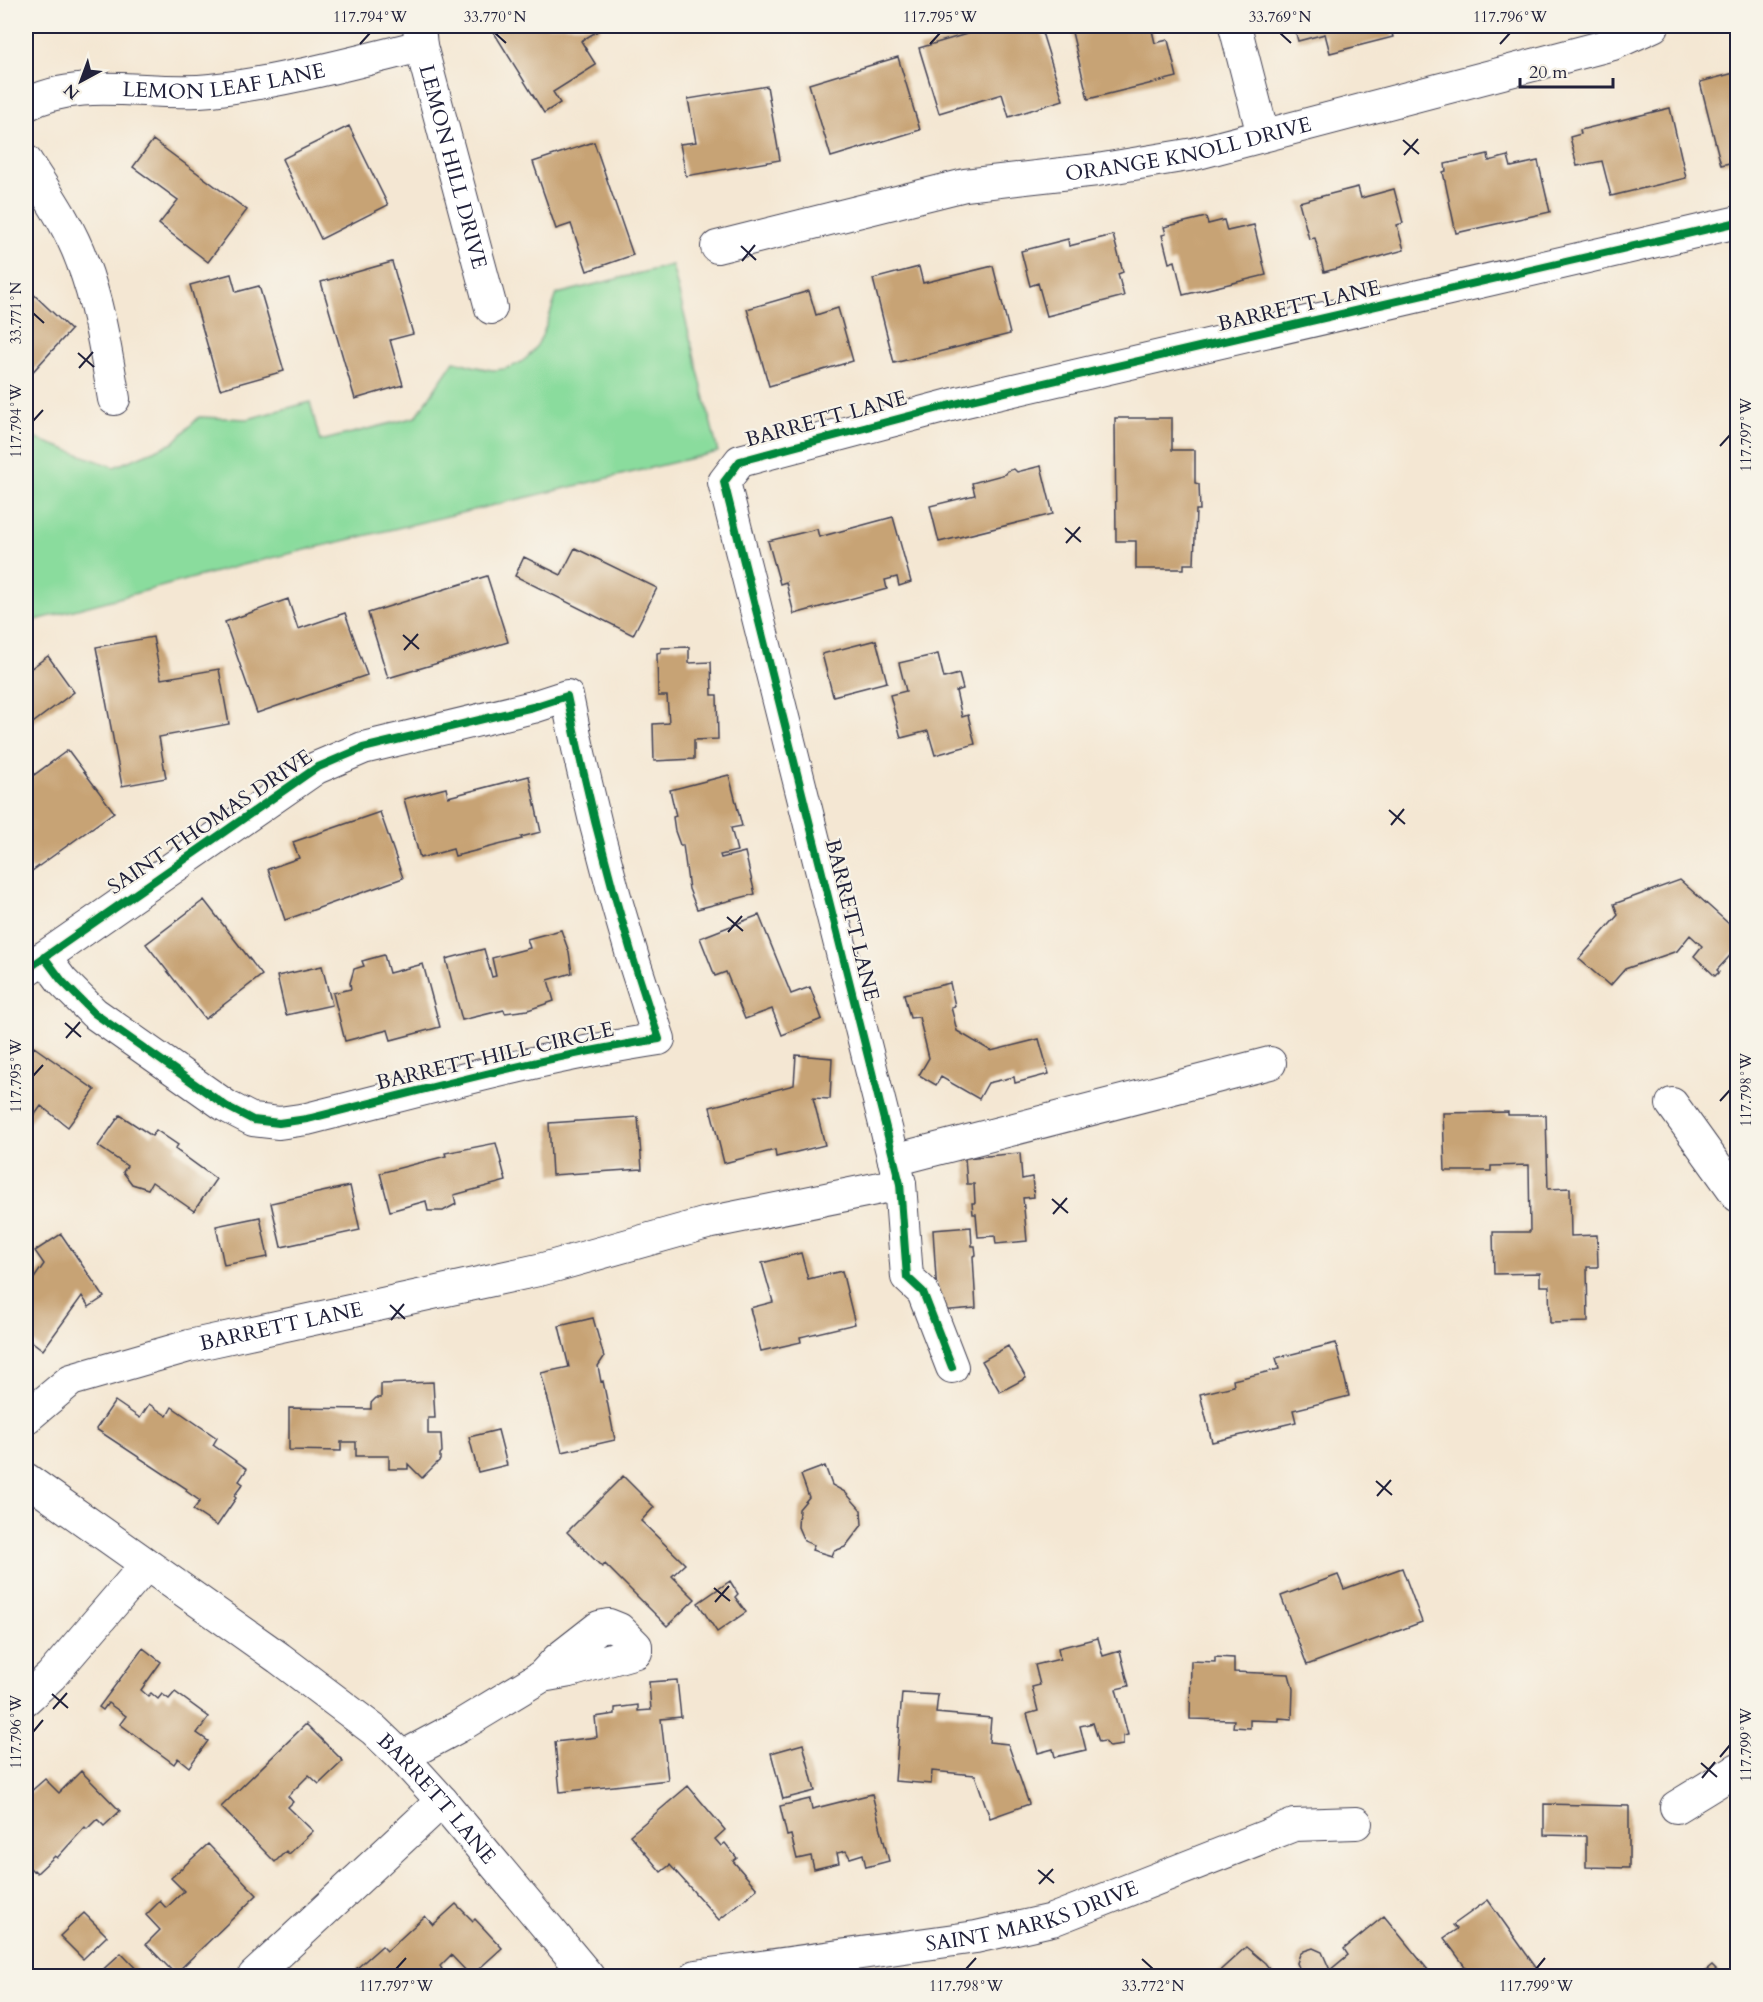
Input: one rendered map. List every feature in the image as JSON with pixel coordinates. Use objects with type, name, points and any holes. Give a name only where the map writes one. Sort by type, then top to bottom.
[{"type":"street","points":[[1234,26],[1263,135]]},
{"type":"street","name":"ORANGE KNOLL DRIVE","points":[[717,247],[965,185],[1097,170],[1194,154],[1613,44],[1653,26]]},
{"type":"street","name":"LEMON LEAF LANE","points":[[26,105],[62,93],[122,88],[165,91],[208,90],[283,79],[420,36]]},
{"type":"street","name":"LEMON HILL DRIVE","points":[[420,36],[491,308]]},
{"type":"street","points":[[26,161],[53,204],[82,259],[100,316],[114,399]]},
{"type":"street","name":"BARRETT LANE","points":[[952,1367],[923,1292],[907,1277],[897,1172],[724,482],[740,461],[974,399],[1737,222]]},
{"type":"street","name":"SAINT THOMAS DRIVE","points":[[35,964],[316,768],[363,748],[533,707],[567,696]]},
{"type":"street","name":"BARRETT HILL CIRCLE","points":[[35,964],[62,981],[94,1013],[226,1106],[253,1120],[279,1123],[306,1119],[513,1068],[619,1045],[659,1039],[637,976],[581,768],[567,696]]},
{"type":"street","points":[[897,1172],[1270,1063]]},
{"type":"street","points":[[1672,1104],[1737,1196]]},
{"type":"street","name":"BARRETT LANE","points":[[26,1418],[71,1380],[189,1346],[543,1269],[897,1172]]},
{"type":"street","name":"BARRETT LANE","points":[[26,1479],[279,1658],[366,1723],[402,1757],[442,1801],[588,1977]]},
{"type":"street","points":[[26,1699],[51,1676],[146,1565]]},
{"type":"street","points":[[402,1757],[458,1727],[542,1676]]},
{"type":"street","points":[[1676,1807],[1737,1769]]},
{"type":"street","points":[[254,1977],[442,1801]]},
{"type":"street","name":"SAINT MARKS DRIVE","points":[[696,1977],[976,1937],[1052,1920],[1294,1825],[1356,1823]]},
{"type":"green space","points":[[672,265],[718,452],[242,565],[29,622],[26,619],[26,435],[114,467],[173,443],[199,417],[248,419],[310,402],[320,441],[416,417],[454,361],[496,370],[511,367],[522,361],[531,353],[544,332],[557,294]]},
{"type":"building","points":[[501,26],[599,26],[601,29],[581,41],[596,65],[553,92],[560,103],[544,113],[493,31]]},
{"type":"building","points":[[994,26],[1040,26],[1063,100],[1009,117],[1002,94],[939,113],[919,48]]},
{"type":"building","points":[[1074,26],[1151,26],[1155,43],[1168,40],[1177,77],[1088,99],[1071,28]]},
{"type":"building","points":[[1294,26],[1390,26],[1393,37],[1330,53],[1325,34],[1298,41]]},
{"type":"building","points":[[898,57],[920,130],[831,157],[809,84]]},
{"type":"building","points":[[1738,72],[1738,161],[1721,165],[1700,82]]},
{"type":"building","points":[[767,86],[780,160],[686,176],[680,144],[696,142],[688,99]]},
{"type":"building","points":[[1670,108],[1686,178],[1611,196],[1602,161],[1577,166],[1570,137],[1581,134],[1580,130]]},
{"type":"building","points":[[349,126],[388,205],[321,239],[282,159]]},
{"type":"building","points":[[153,140],[247,210],[208,262],[159,224],[178,200],[133,167]]},
{"type":"building","points":[[594,142],[633,255],[587,271],[571,224],[556,229],[533,162]]},
{"type":"building","points":[[1488,154],[1489,161],[1508,156],[1511,167],[1538,161],[1550,212],[1456,233],[1443,172],[1446,171],[1445,164]]},
{"type":"building","points":[[1358,187],[1361,198],[1394,189],[1403,223],[1397,225],[1404,250],[1324,272],[1315,238],[1309,239],[1299,202]]},
{"type":"building","points":[[1206,217],[1208,224],[1224,220],[1227,231],[1254,225],[1266,275],[1183,295],[1175,261],[1169,263],[1162,235],[1166,234],[1164,227]]},
{"type":"building","points":[[1113,235],[1123,272],[1118,274],[1124,296],[1047,316],[1038,283],[1030,286],[1021,251],[1068,239],[1069,246]]},
{"type":"building","points":[[392,262],[413,334],[390,340],[403,385],[355,399],[321,282]]},
{"type":"building","points":[[993,266],[1010,334],[894,363],[873,279],[919,267],[923,283]]},
{"type":"building","points":[[231,274],[236,292],[259,286],[284,371],[220,389],[190,285]]},
{"type":"building","points":[[26,287],[71,330],[26,379]]},
{"type":"building","points":[[809,291],[816,315],[838,308],[853,361],[769,386],[747,309]]},
{"type":"building","points":[[1115,418],[1172,418],[1172,450],[1195,450],[1195,483],[1199,484],[1200,510],[1196,510],[1194,564],[1184,564],[1184,569],[1136,569],[1136,541],[1116,541]]},
{"type":"building","points":[[1041,466],[1053,514],[939,542],[930,506],[975,495],[972,483],[1006,474],[1007,471],[1014,469],[1017,472]]},
{"type":"building","points":[[893,517],[911,582],[899,586],[897,577],[885,580],[887,589],[794,614],[786,582],[780,584],[768,541],[817,529],[819,537]]},
{"type":"building","points":[[575,548],[657,588],[633,635],[515,576],[524,557],[561,575]]},
{"type":"building","points":[[487,576],[508,642],[388,678],[368,613]]},
{"type":"building","points":[[288,599],[298,629],[345,613],[367,675],[257,713],[225,622]]},
{"type":"building","points":[[153,637],[161,679],[219,669],[229,724],[159,737],[166,778],[122,786],[96,647]]},
{"type":"building","points":[[876,640],[887,682],[833,696],[822,654]]},
{"type":"building","points":[[689,647],[689,663],[711,662],[712,695],[717,695],[718,739],[694,740],[694,759],[654,761],[653,724],[669,723],[667,696],[658,696],[657,653],[661,652],[661,648]]},
{"type":"building","points":[[938,654],[944,678],[959,674],[963,689],[956,691],[962,717],[968,715],[975,744],[935,755],[928,731],[901,738],[890,695],[906,691],[899,663]]},
{"type":"building","points":[[48,656],[74,692],[26,728],[26,672]]},
{"type":"building","points":[[68,750],[114,812],[32,871],[26,861],[26,781]]},
{"type":"building","points":[[729,775],[742,826],[731,828],[737,851],[720,855],[721,858],[745,852],[755,894],[697,909],[689,889],[683,845],[680,845],[675,831],[673,817],[676,816],[670,790]]},
{"type":"building","points":[[529,776],[541,832],[455,856],[453,849],[420,858],[404,799],[446,788],[448,797]]},
{"type":"building","points":[[380,812],[403,878],[285,920],[268,869],[299,858],[293,842]]},
{"type":"building","points":[[1680,880],[1738,932],[1738,947],[1717,970],[1719,972],[1715,976],[1694,956],[1702,946],[1690,935],[1677,951],[1625,969],[1610,986],[1579,959],[1618,915],[1614,904]]},
{"type":"building","points":[[204,900],[262,975],[205,1019],[146,944]]},
{"type":"building","points":[[759,915],[791,994],[810,987],[822,1019],[782,1035],[772,1009],[745,1019],[726,972],[715,976],[700,938]]},
{"type":"building","points":[[561,930],[569,952],[572,973],[548,980],[554,1001],[528,1010],[505,1013],[504,1010],[462,1020],[446,959],[484,949],[492,977],[496,976],[492,958],[530,948],[527,939]]},
{"type":"building","points":[[384,955],[389,973],[423,964],[440,1027],[391,1040],[388,1030],[345,1041],[333,993],[351,989],[350,983],[354,969],[364,966],[362,961]]},
{"type":"building","points":[[322,966],[332,1005],[286,1015],[277,976]]},
{"type":"building","points":[[950,983],[955,1006],[951,1007],[957,1031],[991,1051],[1039,1039],[1049,1074],[1015,1083],[1014,1077],[988,1083],[979,1099],[941,1077],[936,1085],[919,1075],[929,1058],[919,1017],[910,1018],[904,994]]},
{"type":"building","points":[[34,1047],[95,1090],[68,1127],[41,1106],[26,1127],[26,1059]]},
{"type":"building","points":[[796,1055],[832,1058],[830,1099],[813,1098],[825,1145],[776,1157],[775,1150],[724,1163],[710,1107],[794,1085]]},
{"type":"building","points":[[1508,1112],[1508,1115],[1546,1115],[1548,1189],[1570,1188],[1571,1236],[1597,1235],[1598,1267],[1587,1267],[1588,1322],[1550,1323],[1549,1286],[1540,1286],[1540,1273],[1494,1274],[1493,1232],[1530,1232],[1529,1165],[1491,1166],[1491,1171],[1445,1171],[1443,1113]]},
{"type":"building","points":[[120,1115],[152,1136],[156,1130],[178,1145],[175,1149],[216,1179],[194,1211],[152,1182],[148,1189],[132,1184],[123,1172],[127,1166],[98,1146]]},
{"type":"building","points":[[638,1117],[642,1169],[552,1175],[549,1123]]},
{"type":"building","points":[[496,1143],[506,1181],[454,1195],[456,1204],[443,1211],[428,1211],[426,1201],[390,1211],[380,1173],[446,1156],[445,1153]]},
{"type":"building","points":[[1020,1153],[1022,1179],[1032,1177],[1034,1197],[1023,1198],[1027,1241],[996,1244],[995,1236],[978,1237],[976,1214],[973,1214],[972,1203],[975,1203],[974,1184],[967,1184],[965,1158]]},
{"type":"building","points":[[350,1186],[360,1230],[281,1247],[271,1203]]},
{"type":"building","points":[[260,1217],[268,1257],[224,1265],[216,1226]]},
{"type":"building","points":[[971,1227],[972,1246],[975,1246],[976,1255],[973,1256],[976,1308],[938,1311],[933,1230]]},
{"type":"building","points":[[61,1234],[104,1297],[89,1307],[82,1296],[43,1350],[26,1337],[26,1286],[28,1287],[44,1264],[35,1251]]},
{"type":"building","points":[[801,1253],[808,1279],[842,1271],[855,1324],[800,1337],[801,1342],[761,1351],[750,1308],[773,1302],[762,1263]]},
{"type":"building","points":[[593,1318],[604,1357],[598,1366],[615,1440],[562,1452],[541,1373],[569,1367],[559,1326]]},
{"type":"building","points":[[1336,1343],[1349,1396],[1293,1410],[1296,1422],[1212,1442],[1200,1394],[1234,1386],[1233,1380],[1279,1369],[1276,1358]]},
{"type":"building","points":[[1008,1346],[1026,1378],[1000,1392],[982,1361]]},
{"type":"building","points":[[433,1382],[435,1418],[428,1418],[428,1434],[441,1434],[442,1452],[440,1460],[422,1478],[408,1464],[408,1469],[389,1469],[389,1456],[356,1456],[356,1442],[341,1442],[341,1451],[289,1450],[289,1408],[371,1409],[371,1403],[376,1398],[381,1398],[381,1384]]},
{"type":"building","points":[[115,1401],[140,1418],[149,1404],[167,1416],[172,1407],[217,1438],[213,1445],[247,1469],[239,1481],[243,1484],[234,1496],[236,1498],[217,1526],[193,1510],[200,1501],[186,1491],[187,1489],[96,1429]]},
{"type":"building","points":[[498,1430],[507,1465],[478,1472],[469,1437]]},
{"type":"building","points":[[825,1466],[832,1485],[845,1492],[861,1510],[862,1525],[845,1547],[834,1551],[832,1556],[812,1550],[814,1545],[804,1541],[798,1527],[799,1509],[809,1497],[801,1475]]},
{"type":"building","points":[[623,1476],[654,1507],[641,1521],[685,1564],[672,1576],[695,1599],[667,1626],[605,1564],[602,1567],[567,1532]]},
{"type":"building","points":[[1402,1568],[1422,1622],[1307,1665],[1281,1596],[1338,1575],[1344,1589]]},
{"type":"building","points":[[730,1581],[738,1594],[735,1597],[746,1612],[717,1632],[698,1603]]},
{"type":"building","points":[[1098,1638],[1103,1656],[1120,1651],[1129,1686],[1116,1689],[1128,1735],[1123,1736],[1123,1745],[1109,1747],[1105,1741],[1099,1742],[1093,1723],[1080,1726],[1086,1750],[1055,1757],[1053,1749],[1038,1753],[1027,1714],[1038,1711],[1032,1687],[1040,1685],[1035,1665],[1060,1659],[1058,1648]]},
{"type":"building","points":[[143,1648],[161,1662],[141,1690],[148,1696],[151,1693],[158,1699],[162,1694],[169,1699],[175,1692],[209,1717],[197,1733],[208,1741],[189,1767],[178,1758],[174,1764],[120,1724],[126,1716],[108,1703],[103,1710],[99,1707]]},
{"type":"building","points":[[1215,1657],[1234,1658],[1234,1672],[1289,1674],[1293,1689],[1292,1719],[1250,1720],[1250,1728],[1233,1727],[1234,1720],[1190,1719],[1191,1661],[1215,1662]]},
{"type":"building","points":[[677,1680],[681,1717],[661,1719],[668,1780],[560,1792],[555,1742],[597,1737],[595,1717],[615,1714],[615,1708],[638,1705],[638,1711],[651,1710],[649,1682]]},
{"type":"building","points":[[902,1693],[938,1695],[936,1713],[991,1718],[989,1742],[1008,1744],[1029,1804],[990,1818],[975,1775],[932,1771],[931,1784],[895,1781]]},
{"type":"building","points":[[306,1724],[343,1761],[319,1784],[309,1775],[288,1796],[293,1802],[288,1807],[313,1831],[289,1854],[286,1851],[275,1862],[221,1807]]},
{"type":"building","points":[[803,1744],[815,1791],[783,1799],[771,1753]]},
{"type":"building","points":[[81,1771],[120,1811],[104,1826],[97,1819],[87,1829],[85,1827],[57,1858],[55,1856],[37,1873],[26,1864],[26,1792],[29,1793],[45,1779],[59,1793]]},
{"type":"building","points":[[688,1786],[725,1830],[715,1839],[721,1846],[725,1843],[737,1858],[733,1861],[757,1889],[719,1920],[670,1865],[661,1872],[630,1835]]},
{"type":"building","points":[[872,1794],[889,1861],[866,1867],[863,1854],[850,1858],[846,1851],[837,1853],[839,1863],[814,1869],[811,1856],[797,1859],[791,1835],[787,1836],[780,1806],[810,1799],[812,1809]]},
{"type":"building","points":[[1544,1804],[1629,1806],[1629,1868],[1586,1867],[1586,1836],[1544,1835]]},
{"type":"building","points":[[208,1844],[257,1895],[175,1974],[146,1944],[160,1930],[146,1915],[160,1901],[166,1908],[184,1891],[171,1878]]},
{"type":"building","points":[[1488,1900],[1542,1976],[1472,1976],[1444,1938],[1457,1929],[1453,1925]]},
{"type":"building","points":[[456,1904],[473,1921],[475,1919],[502,1948],[471,1976],[451,1955],[440,1966],[442,1969],[434,1976],[363,1976],[356,1969],[382,1946],[387,1951],[425,1916],[433,1925]]},
{"type":"building","points":[[84,1913],[107,1936],[83,1959],[60,1936]]},
{"type":"building","points":[[1384,1916],[1433,1976],[1305,1976],[1301,1973],[1297,1963],[1300,1954],[1304,1951],[1313,1948],[1322,1952],[1330,1970],[1348,1955],[1344,1949]]},
{"type":"building","points":[[1246,1947],[1265,1963],[1275,1976],[1214,1976]]},
{"type":"building","points":[[121,1953],[143,1976],[96,1976]]},
{"type":"building","points":[[1712,1966],[1722,1976],[1700,1976]]},
{"type":"cycle path","points":[[952,1367],[923,1292],[907,1277],[900,1184],[724,482],[740,461],[962,402],[1738,222]]},
{"type":"cycle path","points":[[26,970],[316,768],[363,748],[533,707],[567,696],[607,869],[659,1039],[570,1055],[307,1119],[279,1123],[253,1120],[226,1106],[94,1013],[62,981],[44,957]]}]
